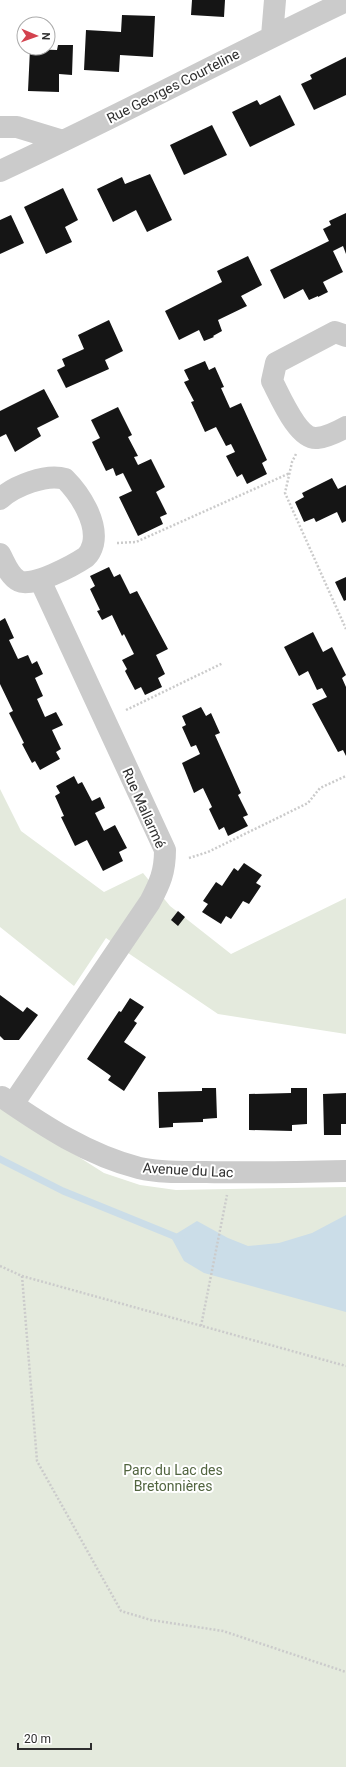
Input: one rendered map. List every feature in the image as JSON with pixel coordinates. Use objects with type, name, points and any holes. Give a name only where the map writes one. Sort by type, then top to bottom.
[{"type":"street","points":[[272,36],[275,0]]},
{"type":"street","name":"Rue Georges Courteline","points":[[0,171],[63,142],[272,36],[346,1]]},
{"type":"street","points":[[0,127],[17,127],[63,142]]},
{"type":"street","points":[[346,336],[335,332],[276,363],[272,381],[292,419],[306,436],[316,438],[333,434],[346,427]]},
{"type":"street","points":[[0,499],[20,486],[48,477],[65,479],[72,486],[92,520],[94,534],[93,545],[87,556],[40,580],[28,583],[19,581],[9,571],[0,554]]},
{"type":"street","name":"Rue Mallarmé","points":[[6,1100],[150,902],[163,875],[165,863],[165,850],[40,580]]},
{"type":"street","name":"Avenue du Lac","points":[[6,1100],[54,1132],[112,1159],[140,1168],[173,1172],[227,1173],[346,1171]]},
{"type":"path","points":[[306,436],[292,462],[285,493],[346,629]]},
{"type":"path","points":[[93,545],[136,542],[290,472]]},
{"type":"path","points":[[125,710],[223,663]]},
{"type":"path","points":[[165,863],[186,859],[208,852],[308,803],[320,788],[346,776]]},
{"type":"path","points":[[201,1326],[220,1227],[228,1194],[227,1173]]},
{"type":"path","points":[[0,1266],[22,1276],[346,1366]]},
{"type":"path","points":[[22,1276],[37,1461],[121,1611],[151,1620],[223,1631],[346,1672]]},
{"type":"green space","points":[[0,789],[21,831],[104,892],[143,873],[170,906],[231,954],[346,898],[346,1034],[218,1014],[106,938],[74,986],[0,927]]},
{"type":"green space","name":"Parc du Lac des Bretonnières","points":[[0,1107],[104,1173],[140,1185],[176,1190],[346,1187],[346,1767],[0,1767]]},
{"type":"water","points":[[346,1215],[346,1312],[204,1273],[184,1261],[171,1237],[197,1221],[228,1238],[248,1246],[279,1243],[312,1233]]},
{"type":"building","points":[[192,0],[225,0],[224,17],[191,15]]},
{"type":"building","points":[[122,15],[155,16],[153,57],[120,55],[119,72],[84,70],[86,30],[121,32]]},
{"type":"building","points":[[58,45],[73,45],[72,75],[59,74],[59,92],[28,91],[30,56],[56,56]]},
{"type":"building","points":[[346,57],[346,95],[314,110],[301,84],[312,79],[310,75]]},
{"type":"building","points":[[280,95],[295,125],[250,147],[232,112],[257,100],[260,105]]},
{"type":"building","points":[[212,125],[227,155],[184,175],[170,145]]},
{"type":"building","points":[[150,174],[172,220],[147,232],[136,210],[113,222],[97,189],[122,177],[125,184]]},
{"type":"building","points":[[63,188],[78,220],[65,227],[72,242],[46,254],[24,207]]},
{"type":"building","points":[[346,213],[346,254],[343,246],[333,251],[343,272],[323,282],[328,292],[318,297],[309,300],[303,289],[284,299],[270,270],[329,241],[323,229],[331,225],[329,221]]},
{"type":"building","points":[[11,215],[24,243],[0,254],[0,220]]},
{"type":"building","points":[[248,256],[262,285],[241,296],[247,306],[218,320],[222,331],[213,336],[214,337],[204,341],[199,330],[179,340],[165,311],[222,282],[217,271]]},
{"type":"building","points":[[109,320],[123,351],[105,360],[109,369],[66,388],[57,370],[65,366],[62,359],[84,349],[78,335]]},
{"type":"building","points":[[205,361],[209,370],[215,367],[224,387],[221,388],[230,408],[241,403],[267,460],[262,463],[267,474],[247,484],[242,474],[237,477],[226,456],[235,452],[231,444],[226,446],[216,427],[205,432],[191,402],[194,401],[184,382],[189,380],[184,370]]},
{"type":"building","points":[[44,389],[59,417],[37,428],[41,436],[15,452],[6,434],[0,437],[0,411]]},
{"type":"building","points":[[118,407],[132,435],[128,437],[138,456],[134,457],[138,465],[151,459],[165,487],[156,492],[167,514],[160,517],[163,524],[138,536],[119,497],[132,491],[123,473],[116,476],[113,468],[106,471],[92,442],[100,438],[91,420]]},
{"type":"building","points":[[332,478],[338,489],[346,485],[346,521],[342,523],[337,512],[316,522],[314,518],[304,522],[295,502],[304,497],[302,493]]},
{"type":"building","points":[[109,567],[114,577],[120,574],[130,594],[137,591],[168,649],[156,655],[165,674],[158,678],[162,687],[145,695],[141,687],[135,690],[125,671],[127,669],[122,660],[134,654],[124,634],[122,636],[112,615],[102,620],[97,611],[100,610],[90,589],[95,586],[90,576]]},
{"type":"building","points":[[346,577],[346,600],[344,601],[335,582]]},
{"type":"building","points":[[5,618],[14,638],[9,640],[18,659],[28,655],[32,664],[37,661],[43,674],[35,678],[43,696],[37,699],[45,717],[56,712],[63,725],[52,730],[61,749],[56,752],[60,759],[40,770],[35,761],[32,763],[22,744],[24,743],[9,713],[13,711],[0,684],[0,621]]},
{"type":"building","points":[[313,632],[323,652],[332,647],[346,675],[342,678],[346,687],[346,756],[343,750],[338,752],[312,704],[327,697],[322,688],[317,690],[308,671],[299,676],[284,647]]},
{"type":"building","points":[[201,707],[206,716],[211,713],[220,733],[215,735],[241,793],[238,795],[248,815],[243,817],[248,826],[228,836],[224,827],[219,830],[209,809],[212,807],[203,788],[194,793],[182,763],[200,754],[196,745],[191,747],[182,727],[186,725],[182,716]]},
{"type":"building","points":[[74,776],[78,784],[82,782],[92,801],[100,797],[105,808],[95,813],[104,831],[115,825],[127,848],[119,852],[123,861],[103,871],[87,840],[75,846],[61,817],[64,816],[55,796],[60,793],[56,786]]},
{"type":"building","points":[[244,863],[262,875],[256,883],[261,886],[249,904],[243,901],[231,919],[226,916],[221,924],[202,912],[208,904],[203,901],[216,882],[222,886],[234,868],[238,871]]},
{"type":"building","points":[[178,911],[185,917],[178,926],[171,920]]},
{"type":"building","points":[[0,995],[23,1012],[27,1007],[38,1015],[19,1040],[4,1040],[0,1036]]},
{"type":"building","points":[[130,998],[144,1007],[134,1021],[137,1023],[124,1042],[146,1057],[124,1091],[108,1080],[111,1076],[87,1059],[119,1011],[121,1012]]},
{"type":"building","points":[[202,1088],[216,1088],[217,1118],[203,1119],[203,1122],[173,1123],[173,1127],[159,1128],[158,1092],[202,1091]]},
{"type":"building","points":[[291,1088],[307,1088],[307,1124],[292,1125],[292,1131],[249,1130],[249,1094],[291,1093]]},
{"type":"building","points":[[346,1093],[346,1124],[341,1124],[341,1135],[324,1135],[323,1094]]},
{"type":"waterway","points":[[0,1159],[63,1191],[181,1239]]}]
